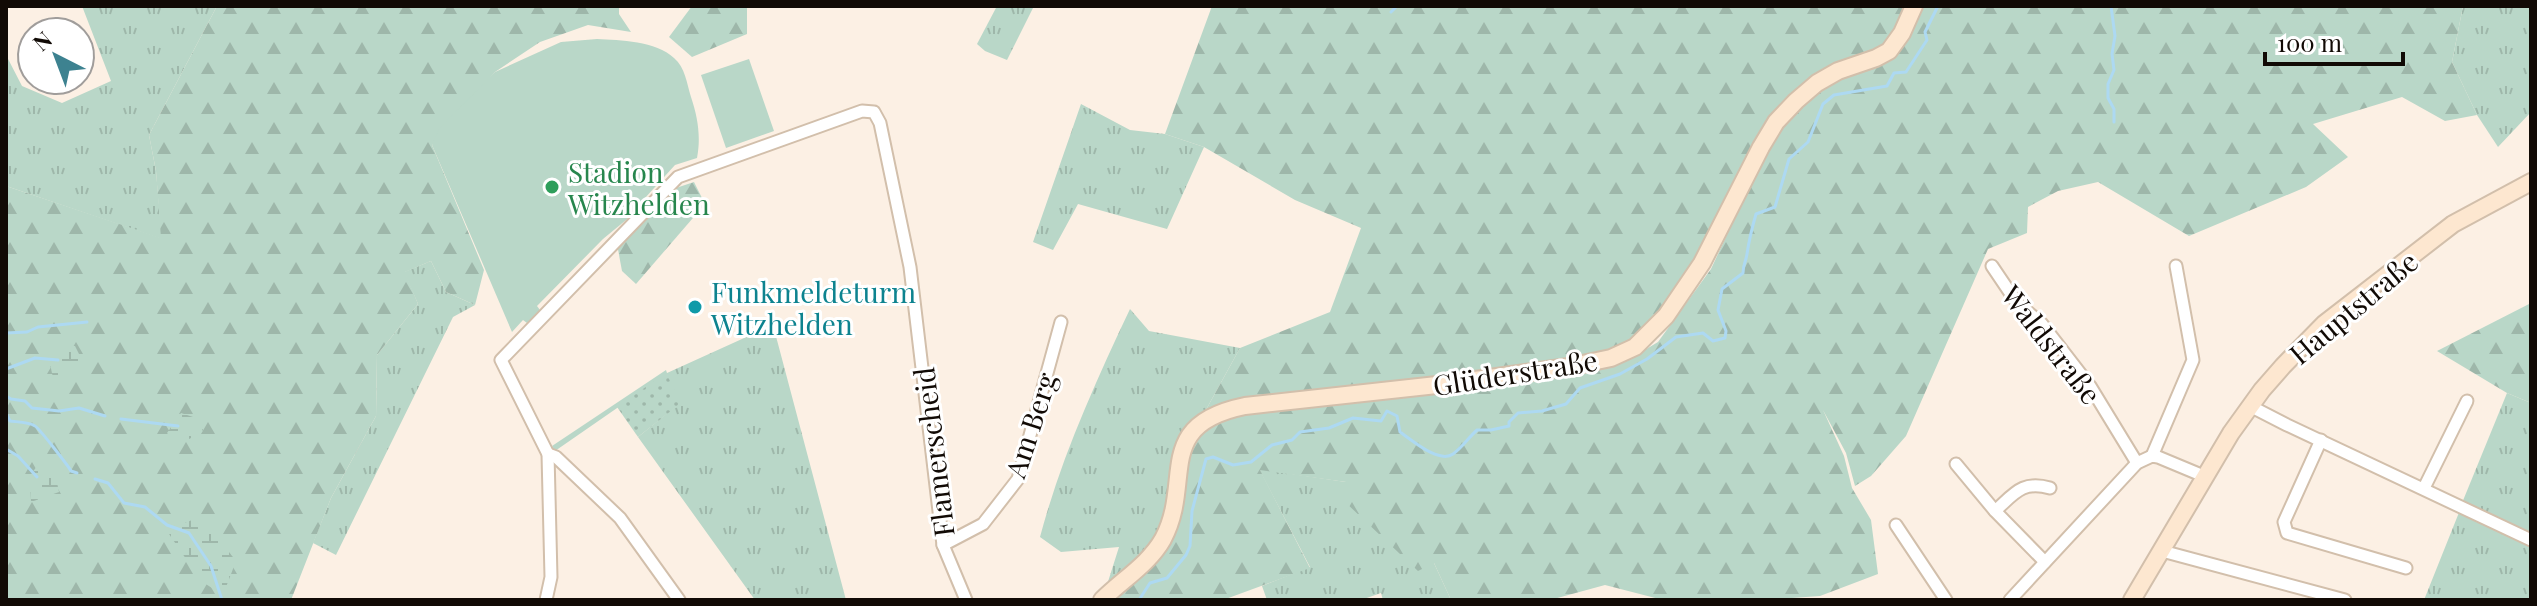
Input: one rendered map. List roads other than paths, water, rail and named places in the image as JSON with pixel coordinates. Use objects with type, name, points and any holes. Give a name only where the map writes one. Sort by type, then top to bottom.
[{"type":"main road","name":"Glüderstraße","points":[[1102,600],[1151,556],[1163,539],[1171,517],[1184,444],[1200,425],[1218,414],[1245,406],[1568,367],[1611,358],[1635,347],[1656,329],[1694,276],[1776,122],[1817,83],[1838,71],[1889,51],[1902,33],[1914,6]]},
{"type":"main road","name":"Hauptstraße","points":[[2132,600],[2250,406],[2324,324],[2453,224],[2531,182]]},
{"type":"street","name":"Flamerscheid","points":[[548,454],[501,360],[678,177],[862,111],[874,112],[880,123],[910,267],[943,545],[966,600]]},
{"type":"street","name":"Waldstraße","points":[[1992,266],[2017,303],[2042,324],[2090,386],[2137,463]]},
{"type":"street","points":[[2010,600],[2137,463],[2152,456],[2193,360],[2176,266]]},
{"type":"street","name":"Am Berg","points":[[943,545],[977,529],[1018,479],[1061,322]]},
{"type":"street","points":[[2424,488],[2467,401]]},
{"type":"street","points":[[2250,406],[2531,540]]},
{"type":"street","points":[[2321,440],[2284,522],[2287,533],[2406,568]]},
{"type":"street","points":[[546,600],[551,577],[548,454],[556,457],[620,518],[679,600]]},
{"type":"street","points":[[2152,456],[2206,477]]},
{"type":"street","points":[[1956,464],[1995,511],[2045,562]]},
{"type":"street","points":[[1995,511],[2023,487],[2034,483],[2050,488]]},
{"type":"street","points":[[1896,525],[1946,600]]},
{"type":"street","points":[[2162,551],[2345,600]]},
{"type":"waterway","points":[[1391,12],[1397,6]]},
{"type":"waterway","points":[[1139,600],[1150,583],[1167,578],[1186,555],[1190,546],[1192,511],[1206,459],[1213,457],[1233,465],[1251,462],[1272,445],[1292,440],[1300,432],[1329,428],[1353,418],[1381,421],[1387,411],[1397,416],[1400,432],[1433,454],[1447,456],[1456,452],[1477,430],[1509,426],[1518,413],[1542,411],[1566,404],[1580,388],[1620,374],[1676,337],[1703,333],[1713,341],[1725,338],[1726,331],[1718,310],[1722,289],[1743,273],[1756,214],[1775,207],[1789,159],[1808,142],[1823,104],[1834,95],[1887,86],[1894,73],[1906,72],[1927,40],[1925,32],[1938,6]]},
{"type":"waterway","points":[[2111,6],[2115,36],[2112,54],[2114,70],[2108,84],[2108,98],[2114,109],[2114,122]]},
{"type":"waterway","points":[[6,333],[87,322]]},
{"type":"waterway","points":[[6,369],[35,358],[58,360]]},
{"type":"waterway","points":[[6,396],[25,401],[32,408],[59,411],[79,408],[105,416]]},
{"type":"waterway","points":[[6,413],[10,421],[35,426],[71,471],[77,473]]},
{"type":"waterway","points":[[121,419],[178,426]]},
{"type":"waterway","points":[[6,449],[18,456],[37,477]]},
{"type":"waterway","points":[[95,479],[108,483],[124,503],[145,507],[167,525],[189,533],[211,566],[222,600]]},
{"type":"place","name":"Stadion Witzhelden","points":[[552,187]]},
{"type":"place","name":"Funkmeldeturm Witzhelden","points":[[695,307]]}]
